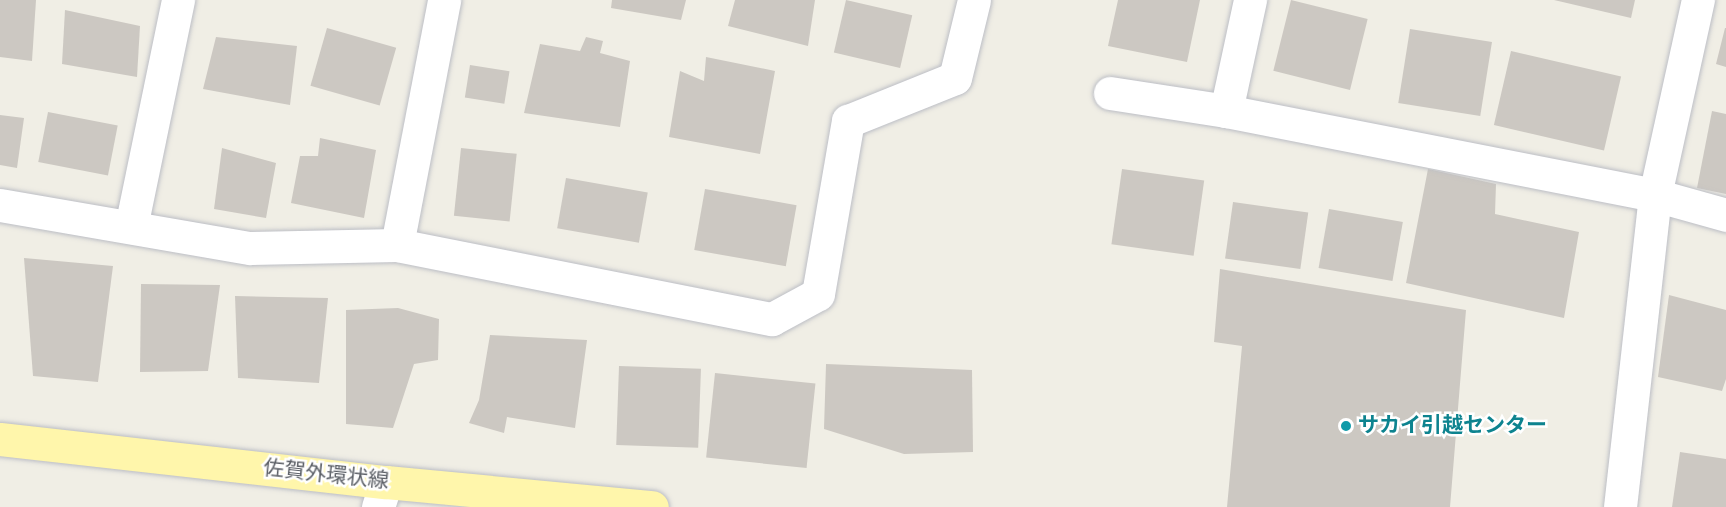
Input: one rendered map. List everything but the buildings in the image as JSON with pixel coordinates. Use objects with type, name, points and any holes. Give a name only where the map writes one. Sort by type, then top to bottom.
[{"type":"main road","name":"佐賀外環状線","points":[[0,439],[382,495],[652,507]]},
{"type":"street","points":[[130,227],[178,0]]},
{"type":"street","points":[[397,246],[444,0]]},
{"type":"street","points":[[0,205],[250,248],[397,246],[772,319],[818,294],[848,121],[955,78],[974,0]]},
{"type":"street","points":[[1226,111],[1250,0]]},
{"type":"street","points":[[1620,507],[1655,195],[1698,0]]},
{"type":"street","points":[[1110,93],[1226,111],[1655,195],[1726,215]]},
{"type":"place","name":"サカイ引越センター","points":[[1346,426]]}]
